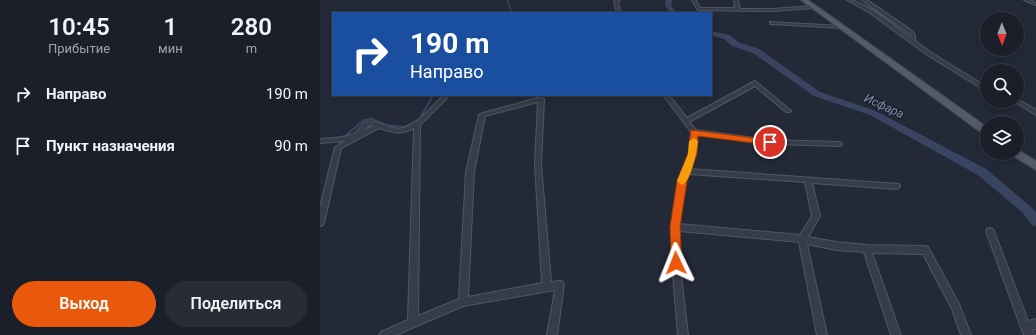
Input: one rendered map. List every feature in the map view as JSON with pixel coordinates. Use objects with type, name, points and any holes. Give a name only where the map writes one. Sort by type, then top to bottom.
[{"type":"main road","points":[[804,0],[980,127]]},
{"type":"main road","points":[[1024,158],[1036,166]]},
{"type":"street","points":[[618,0],[616,2],[619,12]]},
{"type":"street","points":[[694,0],[699,9],[772,10],[813,7]]},
{"type":"street","points":[[736,0],[738,9]]},
{"type":"street","points":[[849,0],[872,12],[928,53],[980,85]]},
{"type":"street","points":[[864,0],[910,31],[913,35],[912,42]]},
{"type":"street","points":[[1026,0],[1036,4]]},
{"type":"street","points":[[772,24],[841,26]]},
{"type":"street","points":[[686,121],[755,83],[788,111]]},
{"type":"street","points":[[667,96],[694,132],[692,154],[682,181],[675,227],[677,275],[683,335]]},
{"type":"street","points":[[320,142],[349,138],[359,133],[366,124],[371,123],[396,131],[408,128],[417,124],[429,115],[445,97]]},
{"type":"street","points":[[463,302],[470,172],[482,115],[541,99],[538,164],[547,286]]},
{"type":"street","points":[[1024,105],[1036,113]]},
{"type":"street","points":[[413,322],[417,124]]},
{"type":"street","points":[[320,223],[338,147],[377,126]]},
{"type":"street","points":[[694,132],[770,142],[839,144]]},
{"type":"street","points":[[686,171],[896,186]]},
{"type":"street","points":[[808,180],[816,216],[802,239],[822,335]]},
{"type":"street","points":[[675,227],[802,239],[836,246],[867,249],[924,250],[956,307],[966,335]]},
{"type":"street","points":[[990,232],[1028,331],[1036,324]]},
{"type":"street","points":[[867,249],[896,335]]},
{"type":"street","points":[[384,335],[396,332],[413,322],[463,302],[547,286],[560,285],[552,335]]},
{"type":"waterway","points":[[507,0],[512,12]]},
{"type":"waterway","name":"Исфара","points":[[669,0],[668,5],[672,12]]},
{"type":"waterway","name":"Исфара","points":[[712,33],[727,37],[735,44],[756,51],[817,94],[873,113],[982,172],[1027,210],[1036,221]]},
{"type":"waterway","points":[[331,139],[345,136],[364,120],[372,119],[386,125],[404,127],[419,120],[434,96]]},
{"type":"slow traffic","points":[[682,181],[692,154],[694,141]]},
{"type":"route","points":[[676,263],[675,227],[682,181],[692,154],[694,132],[770,142]]}]
